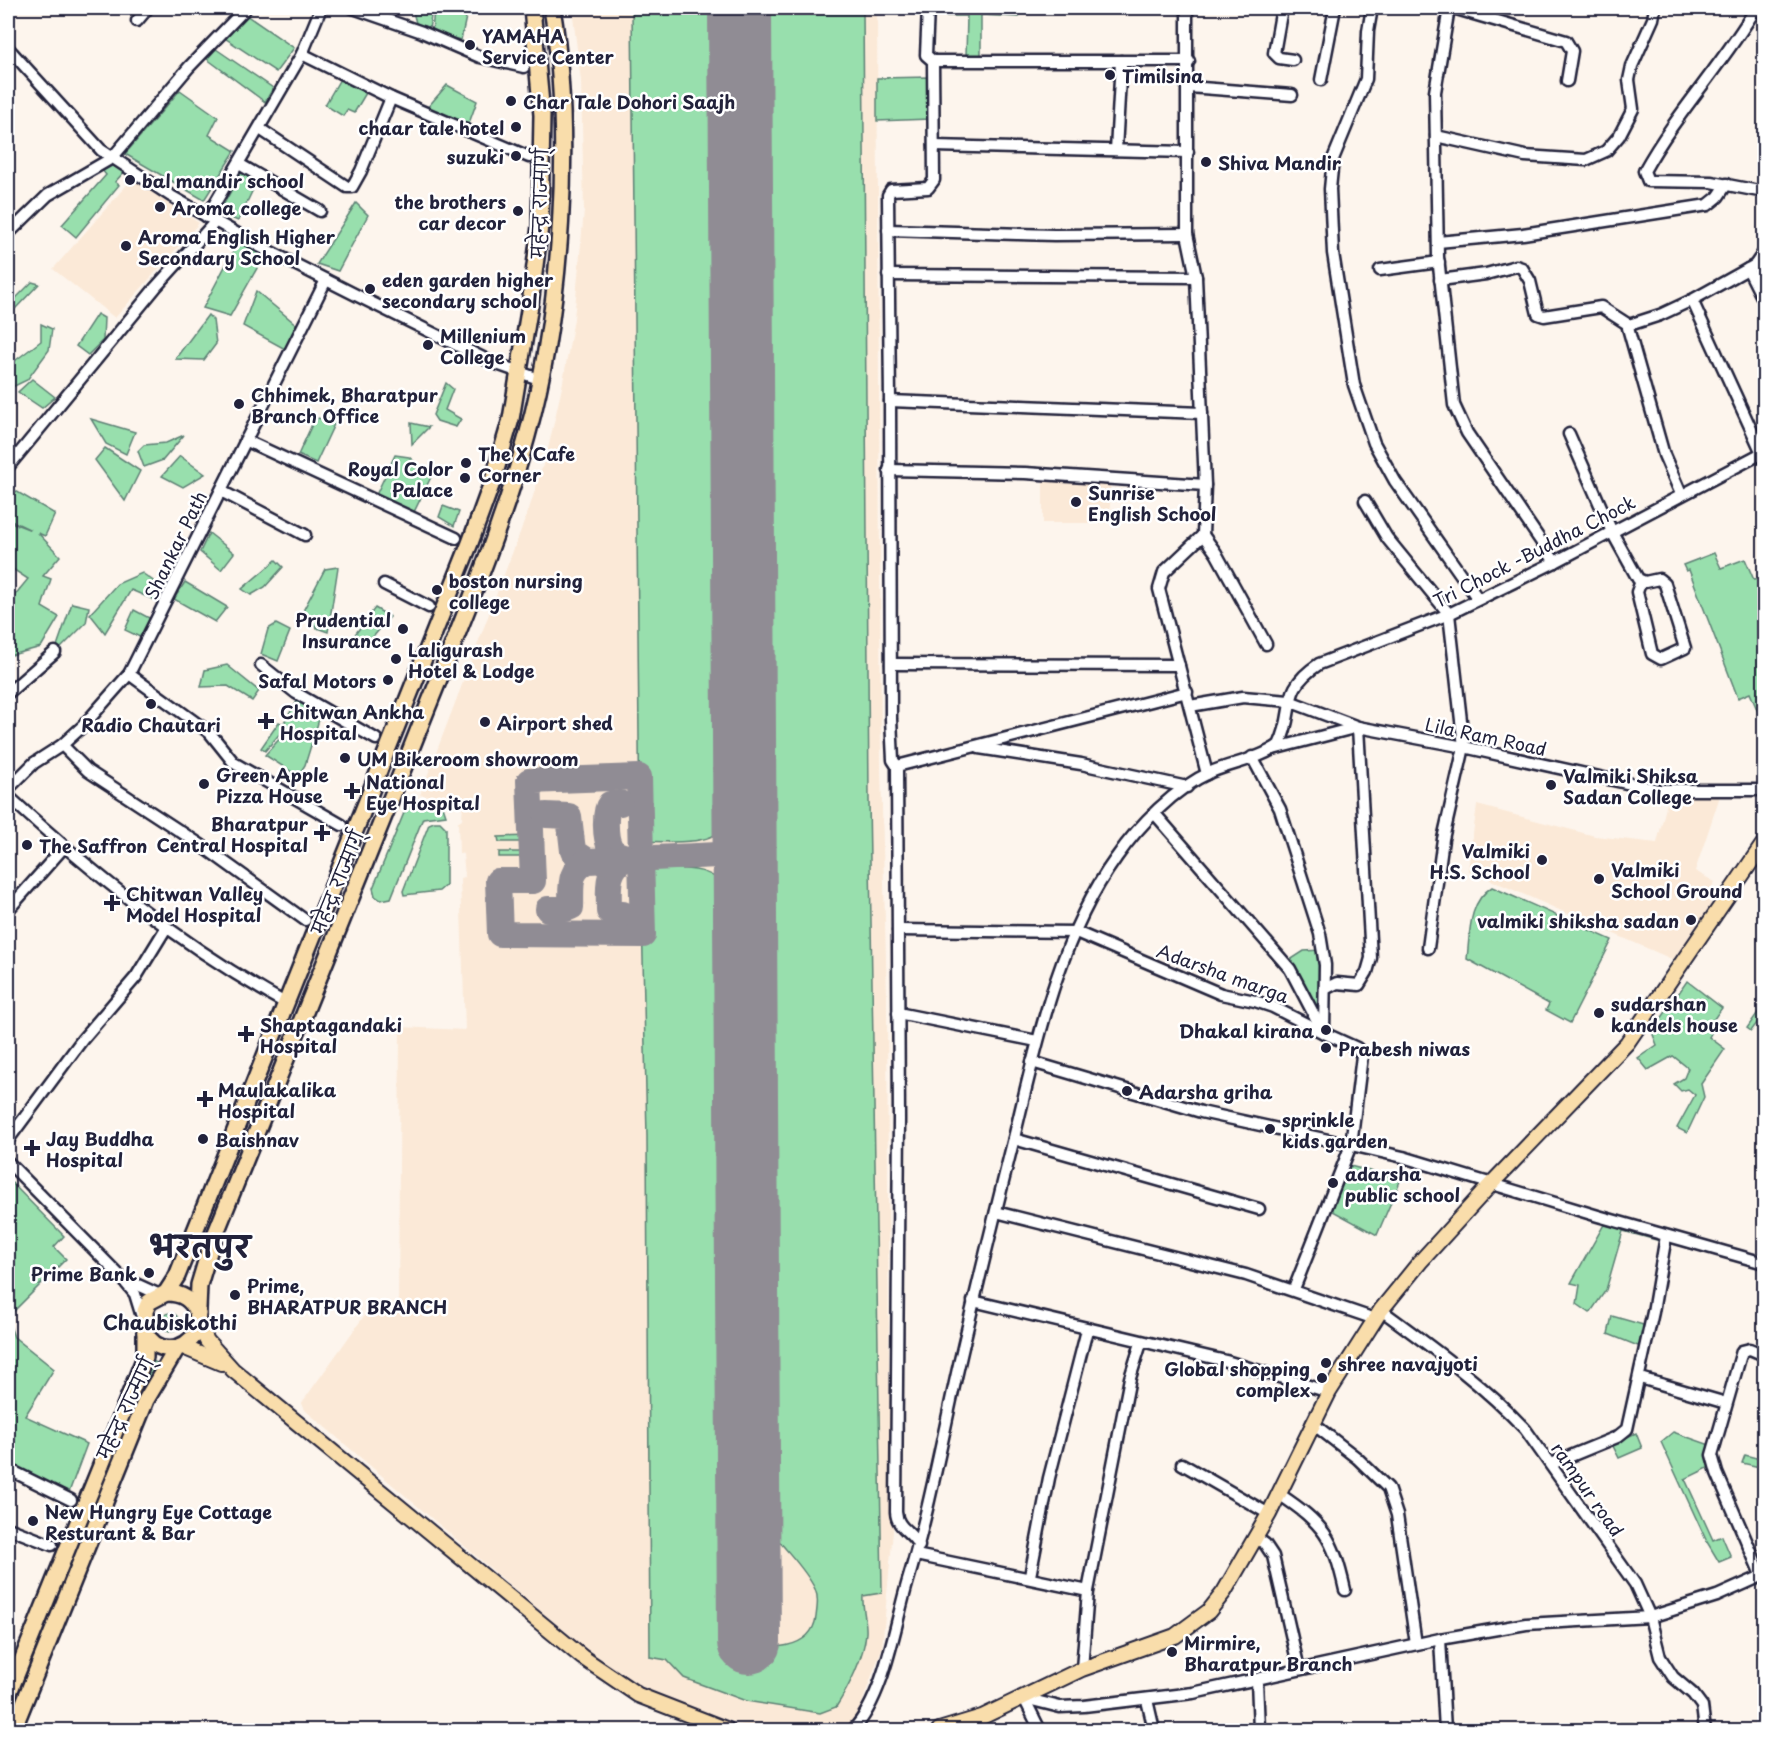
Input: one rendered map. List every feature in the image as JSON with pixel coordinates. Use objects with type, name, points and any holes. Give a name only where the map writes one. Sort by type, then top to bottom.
[{"type":"highway","name":"महेन्द्र राज्मार्ग्","points":[[8,1695],[145,1357],[147,1346],[143,1325],[149,1302],[163,1294],[177,1276],[470,543],[496,470],[511,418],[540,226],[543,162],[539,70],[532,8]]},
{"type":"highway","name":"महेन्द्र राज्मार्ग्","points":[[13,1731],[146,1400],[180,1348],[192,1340],[199,1319],[199,1285],[211,1245],[468,605],[528,434],[554,285],[561,187],[558,70],[552,8]]},
{"type":"highway","points":[[163,1294],[174,1293],[190,1300],[199,1319]]},
{"type":"highway","points":[[143,1325],[147,1337],[160,1347],[180,1348]]},
{"type":"main road","points":[[939,1731],[982,1717],[1082,1669],[1153,1646],[1193,1625],[1224,1592],[1269,1514],[1329,1392],[1378,1314],[1420,1262],[1492,1183],[1627,1043],[1764,843]]},
{"type":"main road","points":[[199,1319],[207,1341],[233,1370]]},
{"type":"main road","points":[[180,1348],[213,1358],[233,1370],[582,1657],[638,1695],[728,1731]]},
{"type":"street","points":[[137,21],[148,8]]},
{"type":"street","points":[[8,234],[48,195],[112,158],[189,67],[246,8]]},
{"type":"street","points":[[8,467],[211,219],[239,164],[302,54],[321,8]]},
{"type":"street","points":[[353,8],[422,32],[480,57],[524,67]]},
{"type":"street","points":[[928,8],[926,55],[933,61],[1189,61]]},
{"type":"street","points":[[1187,8],[1189,61],[1187,234],[1196,277],[1205,485],[1203,535],[1216,553],[1266,644]]},
{"type":"street","points":[[1282,8],[1274,53],[1279,58],[1293,60]]},
{"type":"street","points":[[1321,80],[1335,8]]},
{"type":"street","points":[[1372,8],[1365,79],[1333,159],[1330,189],[1333,253],[1354,385],[1374,443],[1395,481],[1479,598]]},
{"type":"street","points":[[1449,8],[1435,92],[1438,262],[1456,414],[1555,562]]},
{"type":"street","points":[[1453,8],[1566,41],[1572,51],[1567,81]]},
{"type":"street","points":[[1436,136],[1525,156],[1586,160],[1606,151],[1619,136],[1633,109],[1629,80],[1632,66],[1653,19],[1655,8]]},
{"type":"street","points":[[1756,8],[1743,30],[1684,108],[1644,171],[1648,181],[1727,184],[1764,192]]},
{"type":"street","points":[[8,48],[89,138],[112,158],[211,219],[326,280],[519,373],[539,379]]},
{"type":"street","points":[[302,54],[391,98],[529,157]]},
{"type":"street","points":[[933,61],[932,185],[923,190],[891,190],[888,195],[892,760],[897,766],[898,930],[896,1512],[899,1525],[913,1536],[917,1550],[1088,1591]]},
{"type":"street","points":[[1116,150],[1121,61]]},
{"type":"street","points":[[1189,87],[1292,95]]},
{"type":"street","points":[[260,129],[347,187],[352,187],[361,171],[391,98]]},
{"type":"street","points":[[934,146],[1188,152]]},
{"type":"street","points":[[239,164],[320,211]]},
{"type":"street","points":[[1438,242],[1523,234],[1708,205],[1727,184]]},
{"type":"street","points":[[888,230],[1054,235],[1187,234]]},
{"type":"street","points":[[1629,325],[1660,315],[1692,300],[1748,269],[1764,252]]},
{"type":"street","points":[[1380,270],[1438,262]]},
{"type":"street","points":[[1440,280],[1486,274],[1516,266],[1522,268],[1530,281],[1538,314],[1544,316],[1601,307],[1629,325]]},
{"type":"street","points":[[1748,269],[1764,301]]},
{"type":"street","points":[[888,275],[1196,277]]},
{"type":"street","name":"Shankar Path","points":[[8,789],[34,763],[62,745],[129,674],[326,280]]},
{"type":"street","points":[[1692,300],[1763,452]]},
{"type":"street","points":[[1629,325],[1629,336],[1652,418],[1664,455],[1682,494]]},
{"type":"street","points":[[890,401],[1202,413]]},
{"type":"street","points":[[1569,434],[1612,532],[1641,581]]},
{"type":"street","points":[[245,440],[456,538]]},
{"type":"street","name":"Tri Chock -Buddha Chock","points":[[1289,701],[1295,686],[1313,668],[1328,658],[1449,614],[1555,562],[1763,452]]},
{"type":"street","points":[[889,470],[1025,473],[1205,485]]},
{"type":"street","points":[[221,491],[305,535]]},
{"type":"street","points":[[1365,501],[1387,538],[1449,614],[1464,747],[1443,839],[1428,948]]},
{"type":"street","points":[[1203,535],[1164,572],[1159,589],[1207,774]]},
{"type":"street","points":[[1659,579],[1665,584],[1685,648],[1680,652],[1661,659],[1652,654],[1637,592],[1641,581],[1659,579]]},
{"type":"street","points":[[384,584],[429,607]]},
{"type":"street","points":[[8,693],[56,652]]},
{"type":"street","points":[[891,664],[1179,664]]},
{"type":"street","points":[[261,665],[297,693],[376,739]]},
{"type":"street","points":[[129,674],[210,733],[234,764],[342,825]]},
{"type":"street","points":[[897,766],[1187,692]]},
{"type":"street","points":[[1190,706],[1243,697],[1289,701],[1358,727],[1371,958],[1367,972],[1359,985],[1336,982],[1325,989]]},
{"type":"street","points":[[1273,749],[1282,737],[1289,701]]},
{"type":"street","name":"Lila Ram Road","points":[[853,1731],[874,1698],[917,1550],[1037,1041],[1054,986],[1098,886],[1116,858],[1155,815],[1187,787],[1207,774],[1273,749],[1358,727],[1464,747],[1658,790],[1764,790]]},
{"type":"street","points":[[62,745],[88,771],[201,846],[305,920]]},
{"type":"street","points":[[973,747],[1081,764],[1187,787]]},
{"type":"street","points":[[1252,757],[1280,809],[1320,934],[1325,989],[1324,1033]]},
{"type":"street","points":[[8,796],[106,883],[166,928],[287,1004]]},
{"type":"street","points":[[1155,815],[1290,969],[1324,1033]]},
{"type":"street","points":[[8,910],[64,847]]},
{"type":"street","points":[[8,1140],[81,1040],[136,977],[166,928]]},
{"type":"street","points":[[898,930],[1076,932]]},
{"type":"street","name":"Adarsha marga","points":[[1076,932],[1221,994],[1255,1000],[1273,1007],[1357,1048],[1362,1056],[1351,1145]]},
{"type":"street","points":[[898,1013],[1037,1041]]},
{"type":"street","points":[[1032,1062],[1201,1112],[1403,1157],[1764,1263]]},
{"type":"street","points":[[1014,1139],[1258,1209]]},
{"type":"street","points":[[1294,1289],[1351,1145]]},
{"type":"street","points":[[8,1162],[135,1294],[143,1325]]},
{"type":"street","name":"rampur road","points":[[996,1212],[1294,1289],[1378,1314],[1422,1340],[1509,1412],[1551,1464],[1635,1584],[1650,1617],[1660,1657],[1673,1677],[1702,1706],[1705,1731]]},
{"type":"street","points":[[1551,1464],[1617,1437],[1627,1429],[1640,1378],[1666,1236]]},
{"type":"street","points":[[120,1276],[163,1294]]},
{"type":"street","points":[[974,1301],[1141,1343],[1226,1361],[1329,1392]]},
{"type":"street","points":[[1030,1576],[1048,1478],[1087,1330]]},
{"type":"street","points":[[1082,1669],[1088,1591],[1130,1378],[1141,1343]]},
{"type":"street","points":[[1024,1698],[1060,1707],[1147,1700],[1257,1680],[1440,1639],[1526,1624],[1650,1617],[1717,1596],[1763,1576],[1712,1462],[1712,1455],[1742,1351],[1750,1349],[1764,1355]]},
{"type":"street","points":[[1640,1378],[1726,1403]]},
{"type":"street","points":[[1312,1423],[1356,1458],[1388,1488],[1396,1515],[1416,1644]]},
{"type":"street","points":[[1182,1464],[1269,1514]]},
{"type":"street","points":[[8,1469],[71,1500]]},
{"type":"street","points":[[1279,1494],[1317,1523],[1327,1535],[1338,1558],[1345,1590]]},
{"type":"street","points":[[8,1528],[52,1545]]},
{"type":"street","points":[[1255,1537],[1265,1544],[1273,1557],[1299,1669]]},
{"type":"street","points":[[1440,1639],[1445,1731]]},
{"type":"street","points":[[1257,1680],[1259,1731]]},
{"type":"street","points":[[1024,1698],[1040,1731]]},
{"type":"street","points":[[1147,1700],[1154,1731]]},
{"type":"shaded area","points":[[572,8],[877,8],[881,769],[887,998],[889,1385],[893,1531],[882,1648],[860,1708],[846,1730],[760,1730],[701,1712],[638,1685],[586,1650],[306,1411],[301,1404],[369,1309],[378,1306],[398,1311],[400,1027],[465,1030],[460,878],[465,877],[463,854],[459,853],[458,821],[462,820],[463,801],[420,795],[529,509],[548,449],[562,387],[574,319],[584,211],[581,81]]},
{"type":"shaded area","name":"Aroma English Higher Secondary School","points":[[132,179],[199,223],[115,318],[53,269]]},
{"type":"shaded area","name":"Sunrise English School","points":[[1043,481],[1110,481],[1110,523],[1043,523]]},
{"type":"shaded area","name":"Valmiki School Ground","points":[[1669,795],[1720,796],[1695,871],[1715,882],[1704,898],[1714,906],[1674,960],[1468,870],[1477,805],[1595,836],[1657,843]]},
{"type":"green space","points":[[412,8],[432,8],[429,30],[416,23]]},
{"type":"green space","points":[[434,8],[468,8],[461,40],[432,33]]},
{"type":"green space","points":[[632,8],[723,8],[728,815],[724,826],[716,834],[705,839],[678,842],[640,841]]},
{"type":"green space","points":[[765,8],[863,8],[869,800],[882,1590],[881,1593],[863,1596],[866,1633],[859,1662],[836,1707],[820,1713],[746,1701],[684,1678],[667,1660],[650,1657],[647,1136],[641,869],[679,868],[704,872],[723,885],[729,896],[734,1646],[758,1648],[795,1643],[812,1629],[817,1607],[816,1592],[811,1582],[776,1537]]},
{"type":"green space","points":[[932,8],[1020,8],[1019,17],[981,15],[981,57],[966,57],[967,16],[932,16]]},
{"type":"green space","points":[[243,13],[294,48],[276,72],[220,35]]},
{"type":"green space","points":[[216,49],[273,88],[265,102],[207,59]]},
{"type":"green space","points":[[930,77],[930,119],[877,121],[877,78]]},
{"type":"green space","points":[[340,79],[366,93],[354,113],[347,110],[343,116],[325,105]]},
{"type":"green space","points":[[447,85],[477,101],[468,126],[427,108]]},
{"type":"green space","points":[[180,90],[218,117],[209,135],[235,151],[204,200],[125,154]]},
{"type":"green space","points":[[108,160],[124,172],[115,182],[119,185],[76,237],[62,225],[106,175],[102,170]]},
{"type":"green space","points":[[244,167],[258,179],[238,221],[219,213]]},
{"type":"green space","points":[[356,203],[368,215],[338,271],[317,264]]},
{"type":"green space","points":[[239,240],[265,254],[230,316],[203,308]]},
{"type":"green space","points":[[32,282],[39,284],[14,310],[10,304]]},
{"type":"green space","points":[[256,291],[298,326],[285,349],[243,326]]},
{"type":"green space","points":[[97,314],[104,318],[103,340],[88,355],[76,346]]},
{"type":"green space","points":[[208,315],[213,320],[216,344],[204,360],[175,359]]},
{"type":"green space","points":[[41,324],[52,329],[49,350],[27,380],[8,389],[8,366],[41,341]]},
{"type":"green space","points":[[32,379],[55,397],[42,408],[18,392]]},
{"type":"green space","points":[[446,383],[453,389],[445,410],[461,419],[456,427],[437,421],[433,415]]},
{"type":"green space","points":[[315,418],[336,420],[316,463],[298,455]]},
{"type":"green space","points":[[91,419],[135,432],[126,454],[106,444]]},
{"type":"green space","points":[[411,423],[429,427],[412,444]]},
{"type":"green space","points":[[184,435],[163,460],[144,467],[138,451],[144,445],[166,443]]},
{"type":"green space","points":[[105,448],[140,471],[125,501],[95,460]]},
{"type":"green space","points":[[395,455],[409,457],[431,477],[414,512],[375,497]]},
{"type":"green space","points":[[180,456],[205,474],[183,487],[162,476]]},
{"type":"green space","points":[[8,490],[14,490],[55,514],[45,536],[38,533],[60,556],[43,576],[51,579],[42,607],[59,617],[41,647],[8,656],[8,593],[14,596],[28,579],[8,566],[8,521],[31,530],[8,519]]},
{"type":"green space","points":[[443,506],[459,512],[454,526],[439,517]]},
{"type":"green space","points":[[209,533],[234,553],[221,570],[200,552]]},
{"type":"green space","points":[[1714,553],[1721,568],[1745,559],[1754,580],[1764,576],[1764,726],[1750,693],[1738,698],[1689,570],[1686,571],[1683,565]]},
{"type":"green space","points":[[276,560],[283,567],[265,587],[251,595],[242,589]]},
{"type":"green space","points":[[338,567],[328,632],[317,628],[303,611],[325,569]]},
{"type":"green space","points":[[142,573],[166,590],[157,601],[131,590],[105,633],[90,614],[117,584]]},
{"type":"green space","points":[[185,582],[227,607],[215,622],[174,599]]},
{"type":"green space","points":[[72,603],[89,607],[86,623],[60,649],[57,646]]},
{"type":"green space","points":[[375,608],[390,617],[367,644],[353,637]]},
{"type":"green space","points":[[134,610],[153,620],[144,639],[125,630]]},
{"type":"green space","points":[[276,624],[290,631],[278,661],[261,654],[268,629]]},
{"type":"green space","points":[[227,665],[259,691],[252,701],[228,686],[201,687],[205,670]]},
{"type":"green space","points":[[298,700],[321,713],[305,765],[298,776],[265,755],[283,735],[282,731],[265,751],[261,748],[279,722],[283,724]]},
{"type":"green space","points":[[436,802],[443,806],[446,815],[423,818],[391,898],[381,900],[375,896],[373,888],[404,813],[413,803]]},
{"type":"green space","points":[[440,822],[446,828],[446,885],[439,891],[404,895],[403,891],[429,824]]},
{"type":"green space","points":[[526,836],[526,842],[499,842],[498,837]]},
{"type":"green space","points":[[499,852],[526,852],[527,857],[499,857]]},
{"type":"green space","points":[[500,871],[527,871],[527,877],[500,878]]},
{"type":"green space","points":[[1492,887],[1612,940],[1570,1023],[1546,1010],[1549,1004],[1467,959],[1474,910],[1484,893]]},
{"type":"green space","points":[[1321,950],[1322,1020],[1287,962],[1304,951]]},
{"type":"green space","points":[[1687,981],[1722,1008],[1710,1024],[1713,1030],[1709,1037],[1725,1049],[1701,1084],[1704,1097],[1687,1133],[1677,1128],[1695,1095],[1688,1089],[1681,1091],[1674,1084],[1684,1078],[1688,1068],[1673,1056],[1648,1070],[1638,1058],[1657,1045],[1652,1032]]},
{"type":"green space","points":[[1764,1004],[1764,1014],[1751,1031],[1747,1028]]},
{"type":"green space","points":[[1350,1166],[1401,1179],[1377,1235],[1331,1210]]},
{"type":"green space","points":[[8,1179],[64,1236],[54,1247],[66,1259],[13,1312],[9,1323],[14,1337],[54,1369],[25,1416],[87,1444],[68,1495],[8,1464]]},
{"type":"green space","points":[[1606,1221],[1660,1238],[1660,1241],[1623,1231],[1606,1290],[1590,1313],[1577,1304],[1580,1285],[1571,1283]]},
{"type":"green space","points":[[170,1313],[176,1316],[179,1322],[176,1328],[170,1331],[164,1328],[161,1322],[164,1316]]},
{"type":"green space","points":[[1612,1316],[1647,1326],[1643,1348],[1608,1334]]},
{"type":"green space","points":[[151,1360],[157,1363],[129,1427],[8,1729],[8,1715]]},
{"type":"green space","points":[[1673,1432],[1710,1445],[1710,1467],[1685,1479],[1713,1540],[1722,1536],[1731,1557],[1719,1562],[1707,1542],[1661,1442]]},
{"type":"green space","points":[[1636,1433],[1642,1448],[1619,1458],[1612,1444]]},
{"type":"green space","points":[[1745,1455],[1764,1460],[1764,1468],[1742,1463]]},
{"type":"green space","points":[[1620,1723],[1632,1723],[1680,1730],[1620,1730]]},
{"type":"taxiway","points":[[639,777],[643,935],[500,934],[498,881],[533,881],[529,781],[639,777]]},
{"type":"taxiway","points":[[620,803],[610,804],[608,807],[606,825],[610,847],[626,857],[614,868],[609,887],[609,911],[613,914],[623,914]]},
{"type":"taxiway","points":[[546,815],[569,816],[573,851],[588,861]]},
{"type":"taxiway","points":[[548,909],[571,907],[572,880],[581,865],[588,861],[718,855],[736,845],[745,826]]},
{"type":"taxiway","points":[[718,855],[730,859],[738,867],[745,889]]},
{"type":"runway","points":[[740,8],[749,1642]]},
{"type":"place","name":"YAMAHA Service Center","points":[[470,45]]},
{"type":"place","name":"Timilsina","points":[[1110,75]]},
{"type":"place","name":"Char Tale Dohori Saajh","points":[[511,101]]},
{"type":"place","name":"chaar tale hotel","points":[[516,127]]},
{"type":"place","name":"suzuki","points":[[516,156]]},
{"type":"place","name":"Shiva Mandir","points":[[1206,162]]},
{"type":"place","name":"bal mandir school","points":[[130,180]]},
{"type":"place","name":"Aroma college","points":[[160,207]]},
{"type":"place","name":"the brothers car decor","points":[[518,211]]},
{"type":"place","name":"Aroma English Higher Secondary School","points":[[126,246]]},
{"type":"place","name":"eden garden higher secondary school","points":[[370,289]]},
{"type":"place","name":"Millenium College","points":[[428,345]]},
{"type":"place","name":"Chhimek, Bharatpur Branch Office","points":[[239,404]]},
{"type":"place","name":"The X Cafe Corner","points":[[466,463]]},
{"type":"place","name":"Royal Color Palace","points":[[465,478]]},
{"type":"place","name":"Sunrise English School","points":[[1076,502]]},
{"type":"place","name":"boston nursing college","points":[[437,590]]},
{"type":"place","name":"Prudential Insurance","points":[[403,629]]},
{"type":"place","name":"Laligurash Hotel & Lodge","points":[[396,659]]},
{"type":"place","name":"Safal Motors","points":[[388,680]]},
{"type":"place","name":"Radio Chautari","points":[[151,704]]},
{"type":"place","name":"Chitwan Ankha Hospital","points":[[266,721]]},
{"type":"place","name":"Airport shed","points":[[485,722]]},
{"type":"place","name":"UM Bikeroom showroom","points":[[345,758]]},
{"type":"place","name":"Green Apple Pizza House","points":[[204,784]]},
{"type":"place","name":"Valmiki Shiksa Sadan College","points":[[1551,785]]},
{"type":"place","name":"National Eye Hospital","points":[[352,791]]},
{"type":"place","name":"Bharatpur Central Hospital","points":[[322,833]]},
{"type":"place","name":"The Saffron","points":[[27,845]]},
{"type":"place","name":"Valmiki H.S. School","points":[[1542,860]]},
{"type":"place","name":"Valmiki School Ground","points":[[1599,879]]},
{"type":"place","name":"Chitwan Valley Model Hospital","points":[[112,903]]},
{"type":"place","name":"valmiki shiksha sadan","points":[[1691,920]]},
{"type":"place","name":"sudarshan kandels house","points":[[1599,1013]]},
{"type":"place","name":"Dhakal kirana","points":[[1326,1030]]},
{"type":"place","name":"Shaptagandaki Hospital","points":[[246,1034]]},
{"type":"place","name":"Prabesh niwas","points":[[1326,1048]]},
{"type":"place","name":"Adarsha griha","points":[[1127,1091]]},
{"type":"place","name":"Maulakalika Hospital","points":[[205,1099]]},
{"type":"place","name":"sprinkle kids garden","points":[[1270,1129]]},
{"type":"place","name":"Baishnav","points":[[203,1139]]},
{"type":"place","name":"Jay Buddha Hospital","points":[[32,1148]]},
{"type":"place","name":"adarsha public school","points":[[1333,1183]]},
{"type":"place","name":"Prime Bank","points":[[149,1273]]},
{"type":"place","name":"Prime, BHARATPUR BRANCH","points":[[235,1295]]},
{"type":"place","name":"shree navajyoti","points":[[1326,1363]]},
{"type":"place","name":"Global shopping complex","points":[[1322,1378]]},
{"type":"place","name":"New Hungry Eye Cottage Resturant & Bar","points":[[33,1521]]},
{"type":"place","name":"Mirmire, Bharatpur Branch","points":[[1172,1652]]},
{"type":"district","name":"भरतपुर","points":[[200,1245]]},
{"type":"district","name":"Chaubiskothi","points":[[170,1322]]}]
